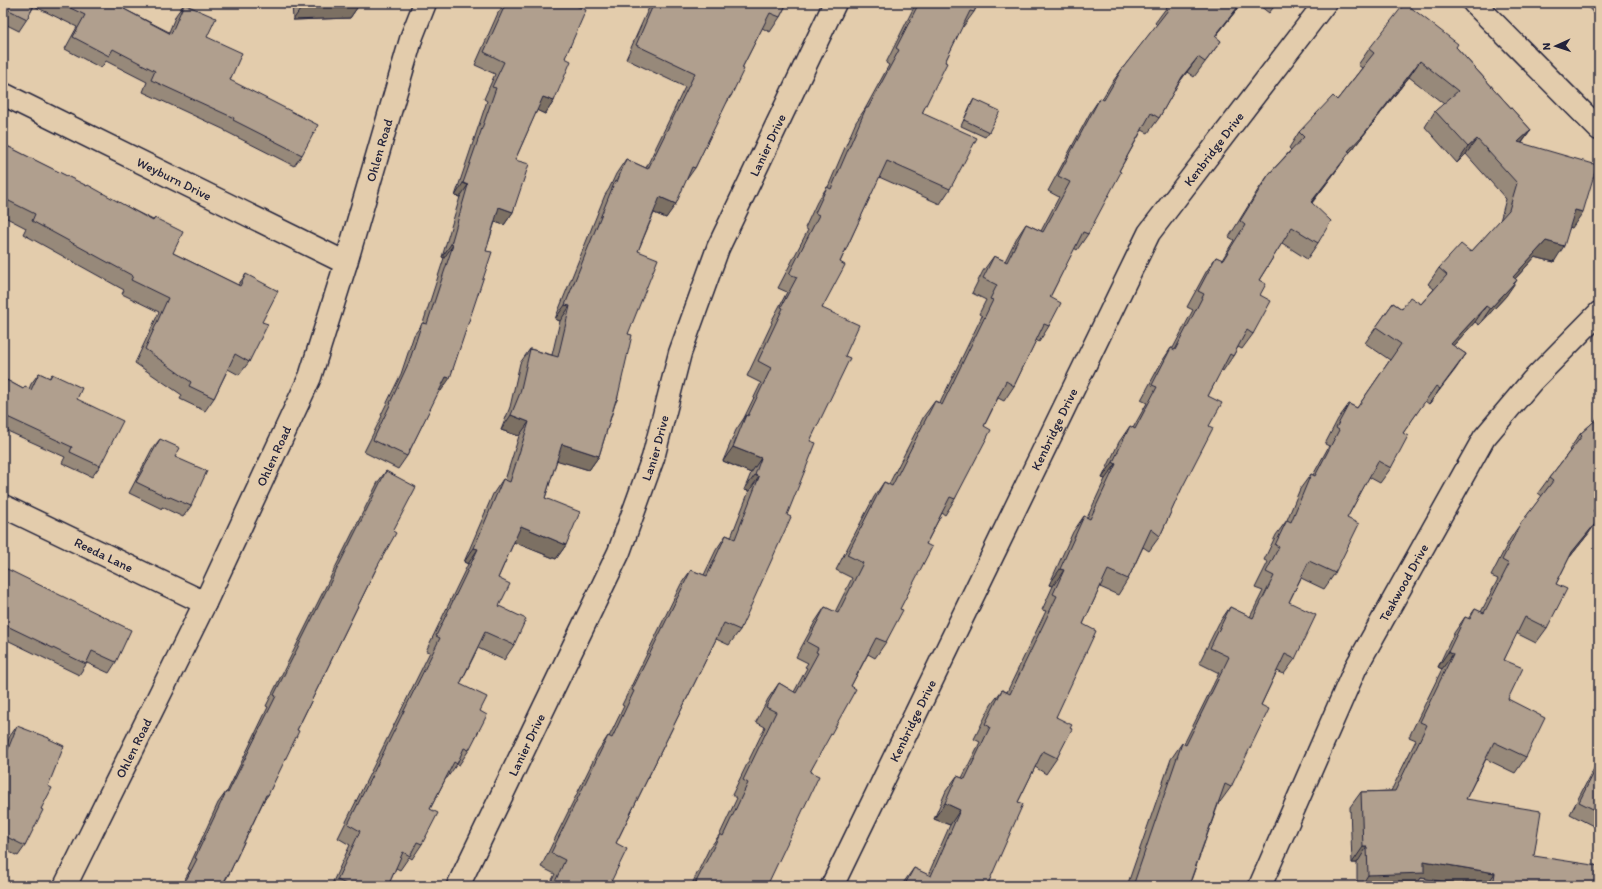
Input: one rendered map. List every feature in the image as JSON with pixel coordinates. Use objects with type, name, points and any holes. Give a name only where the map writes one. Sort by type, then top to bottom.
[{"type":"street","name":"Ohlen Road","points":[[65,886],[205,603],[310,377],[346,263],[412,36],[425,3]]},
{"type":"street","name":"Lanier Drive","points":[[458,886],[619,552],[653,458],[680,353],[718,248],[835,3]]},
{"type":"street","name":"Kenbridge Drive","points":[[832,886],[1150,233],[1325,3]]},
{"type":"street","points":[[1474,3],[1599,129]]},
{"type":"street","name":"Weyburn Drive","points":[[3,94],[346,263]]},
{"type":"street","name":"Teakwood Drive","points":[[1260,886],[1355,669],[1484,438],[1532,381],[1599,313]]},
{"type":"street","name":"Reeda Lane","points":[[3,506],[205,603]]},
{"type":"building","points":[[3,3],[35,3],[27,19],[3,7]]},
{"type":"building","points":[[60,3],[128,3],[124,9],[171,34],[184,4],[216,18],[207,37],[242,53],[230,80],[318,125],[302,155],[233,120],[234,118],[151,80],[155,71],[113,49],[109,56],[73,37],[85,15]]},
{"type":"building","points":[[302,3],[359,3],[359,5],[302,7]]},
{"type":"building","points":[[506,3],[512,3],[522,7],[524,3],[578,3],[577,6],[586,10],[565,58],[571,61],[554,101],[543,97],[515,160],[529,164],[513,212],[499,207],[486,251],[492,252],[450,378],[446,377],[407,456],[373,440],[409,362],[422,323],[427,324],[453,245],[451,244],[468,185],[463,183],[496,88],[492,87],[504,62],[484,52]]},
{"type":"building","points":[[654,3],[787,3],[780,17],[770,13],[742,68],[744,69],[695,168],[692,167],[676,204],[660,197],[638,251],[658,259],[628,334],[632,335],[617,400],[599,456],[562,444],[545,498],[580,512],[566,545],[521,526],[498,578],[510,584],[499,606],[526,619],[514,645],[485,632],[460,684],[487,697],[480,711],[487,715],[469,750],[464,748],[457,764],[454,762],[430,809],[438,813],[422,844],[417,842],[410,856],[403,852],[388,886],[351,886],[337,880],[360,831],[348,824],[440,638],[436,636],[478,549],[474,548],[503,479],[510,482],[529,422],[511,415],[520,393],[530,349],[558,357],[570,306],[565,305],[615,181],[617,182],[626,159],[648,169],[695,73],[636,45]]},
{"type":"building","points":[[919,3],[978,3],[974,12],[970,11],[945,62],[947,63],[922,113],[977,138],[950,189],[887,161],[840,262],[845,265],[822,308],[859,325],[845,356],[850,358],[810,441],[816,443],[787,515],[791,517],[740,630],[724,623],[616,843],[627,849],[609,886],[553,886],[565,860],[551,853],[608,736],[612,738],[634,691],[632,690],[691,570],[707,576],[726,535],[735,539],[759,477],[755,475],[761,458],[733,447],[746,415],[748,416],[771,368],[758,361],[783,308],[781,307],[797,277],[789,274],[819,215],[815,213],[827,187],[831,189],[866,108],[868,108],[899,50],[896,48]]},
{"type":"building","points":[[1170,3],[1241,3],[1215,36],[1221,41],[1205,62],[1198,57],[1182,77],[1159,118],[1151,113],[1119,171],[1121,172],[1088,234],[1083,232],[1050,297],[1061,303],[1049,326],[1044,324],[1014,386],[1006,381],[984,426],[991,430],[955,499],[950,497],[926,544],[932,547],[900,609],[903,610],[886,642],[876,638],[851,686],[856,689],[810,772],[819,776],[767,886],[694,886],[720,834],[723,836],[748,783],[743,780],[776,712],[766,707],[779,683],[796,693],[818,653],[816,652],[818,648],[807,642],[825,607],[838,613],[863,563],[847,555],[884,482],[892,486],[935,401],[942,405],[993,300],[990,299],[997,285],[983,278],[994,256],[1007,262],[1026,224],[1043,232],[1070,182],[1058,176],[1100,98],[1104,100],[1122,69],[1168,10],[1166,8]]},
{"type":"building","points":[[1405,3],[1458,44],[1456,47],[1531,130],[1518,142],[1597,165],[1583,212],[1575,210],[1564,246],[1546,241],[1513,277],[1517,280],[1490,309],[1486,306],[1451,344],[1466,354],[1440,389],[1436,386],[1403,433],[1408,436],[1391,468],[1378,461],[1347,518],[1359,524],[1335,573],[1309,561],[1289,602],[1316,615],[1295,659],[1285,654],[1261,705],[1269,709],[1231,787],[1225,784],[1189,885],[1133,886],[1182,743],[1186,745],[1229,657],[1210,648],[1230,607],[1253,618],[1274,576],[1266,572],[1279,547],[1275,545],[1287,520],[1291,522],[1311,474],[1315,476],[1339,430],[1336,428],[1349,404],[1357,408],[1401,344],[1376,327],[1393,303],[1402,309],[1410,297],[1421,304],[1447,275],[1439,268],[1461,244],[1471,252],[1509,210],[1517,183],[1477,139],[1468,147],[1435,111],[1458,91],[1420,61],[1363,135],[1348,151],[1350,152],[1311,202],[1331,221],[1318,243],[1292,227],[1259,280],[1266,284],[1260,295],[1271,301],[1253,334],[1247,330],[1233,356],[1230,354],[1208,396],[1222,403],[1209,426],[1213,428],[1182,488],[1160,536],[1151,529],[1128,579],[1108,570],[1083,624],[1096,631],[1056,717],[1072,725],[1070,728],[1072,729],[1057,758],[1043,751],[1018,802],[1023,804],[987,886],[904,886],[914,868],[931,876],[960,810],[945,803],[957,776],[965,779],[990,727],[985,724],[1002,690],[1010,694],[1057,596],[1053,594],[1064,570],[1060,569],[1084,516],[1090,519],[1116,464],[1113,462],[1130,426],[1135,429],[1157,387],[1152,385],[1171,348],[1175,350],[1204,294],[1198,291],[1216,257],[1223,260],[1245,225],[1240,221],[1269,174],[1304,137],[1299,132],[1333,96],[1337,100],[1374,53],[1369,49]]},
{"type":"building","points":[[974,99],[1000,111],[989,132],[964,120]]},
{"type":"building","points":[[3,144],[87,186],[88,185],[153,221],[155,218],[183,232],[173,253],[240,286],[246,274],[278,291],[262,322],[268,324],[249,362],[235,354],[214,398],[189,386],[191,382],[145,349],[168,298],[131,280],[133,276],[32,221],[35,214],[3,198]]},
{"type":"building","points":[[39,373],[50,378],[52,374],[82,388],[77,399],[123,421],[100,466],[70,452],[72,447],[3,415],[3,378],[23,389],[25,386],[31,390]]},
{"type":"building","points":[[1599,417],[1599,504],[1593,511],[1599,516],[1599,519],[1572,552],[1556,584],[1567,589],[1547,628],[1525,617],[1504,660],[1523,668],[1508,699],[1545,718],[1526,757],[1494,742],[1466,799],[1541,811],[1534,856],[1599,866],[1599,886],[1493,886],[1495,873],[1424,861],[1424,873],[1368,875],[1367,847],[1363,847],[1361,792],[1395,791],[1427,725],[1420,722],[1453,654],[1448,652],[1465,617],[1470,619],[1475,609],[1484,613],[1509,564],[1502,560],[1521,523],[1553,481],[1549,478],[1582,436],[1580,434]]},
{"type":"building","points":[[160,439],[180,448],[175,457],[207,471],[191,506],[170,497],[169,498],[136,482]]},
{"type":"building","points":[[386,471],[416,487],[393,531],[396,533],[377,567],[297,730],[299,731],[268,795],[266,795],[222,886],[183,886],[197,859],[195,858],[226,792],[228,793],[276,696],[274,695]]},
{"type":"building","points":[[3,567],[131,630],[116,662],[92,651],[86,664],[3,624]]},
{"type":"building","points":[[17,726],[49,738],[64,746],[48,786],[52,788],[25,846],[3,835],[3,762]]},
{"type":"building","points":[[1599,763],[1599,812],[1579,802]]},
{"type":"building","points":[[1112,883],[1123,886],[1111,886]]}]
